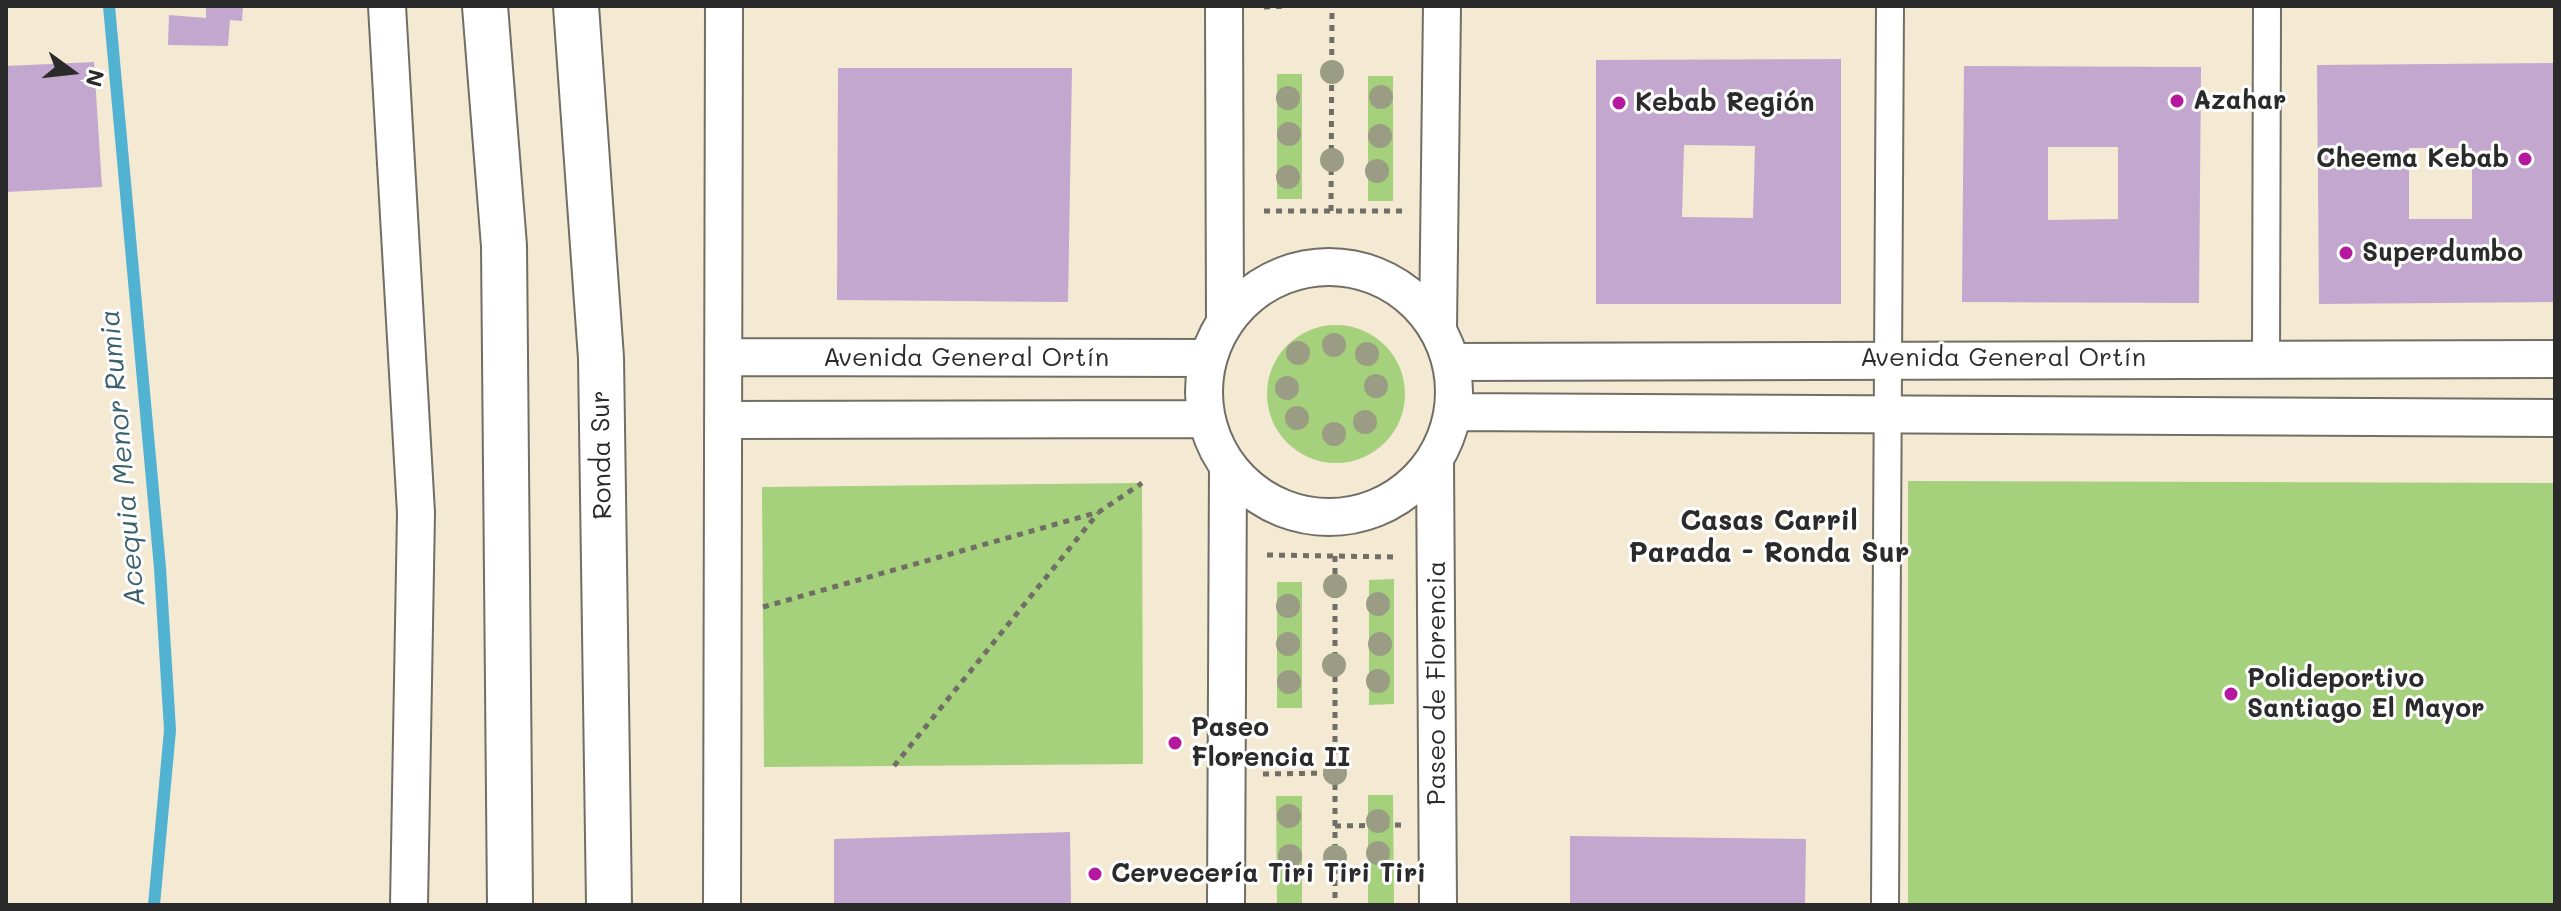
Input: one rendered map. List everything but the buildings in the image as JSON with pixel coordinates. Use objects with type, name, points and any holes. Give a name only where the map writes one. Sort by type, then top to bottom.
[{"type":"main road","points":[[485,6],[504,246],[510,905]]},
{"type":"main road","name":"Ronda Sur","points":[[576,6],[601,358],[609,905]]},
{"type":"street","points":[[387,6],[416,513],[409,905]]},
{"type":"street","points":[[722,905],[724,6]]},
{"type":"street","points":[[1224,6],[1225,323]]},
{"type":"street","points":[[1438,328],[1442,6]]},
{"type":"street","points":[[1885,905],[1890,6]]},
{"type":"street","points":[[2266,357],[2267,6]]},
{"type":"street","points":[[1332,267],[1374,274],[1399,287],[1421,306],[1438,328],[1455,378],[1453,412],[1435,461],[1417,482],[1372,511],[1319,518],[1293,513],[1268,502],[1246,487],[1228,466],[1206,419],[1204,388],[1208,358],[1225,323],[1243,301],[1265,284],[1291,273],[1332,267]]},
{"type":"street","name":"Avenida General Ortín","points":[[724,357],[1208,358]]},
{"type":"street","name":"Avenida General Ortín","points":[[1451,362],[1890,358],[2555,359]]},
{"type":"street","points":[[1453,412],[2555,418]]},
{"type":"street","points":[[724,420],[1206,419]]},
{"type":"street","name":"Paseo de Florencia","points":[[1435,461],[1438,905]]},
{"type":"street","points":[[1226,905],[1228,466]]},
{"type":"path","points":[[1261,7],[1287,6]]},
{"type":"path","points":[[1331,211],[1332,6]]},
{"type":"path","points":[[1261,211],[1408,211]]},
{"type":"path","points":[[894,766],[1099,512],[1142,483]]},
{"type":"path","points":[[763,607],[1099,512]]},
{"type":"path","points":[[1263,555],[1402,557]]},
{"type":"path","points":[[1335,556],[1335,905]]},
{"type":"path","points":[[1252,774],[1335,773]]},
{"type":"path","points":[[1335,826],[1414,825]]},
{"type":"green space","points":[[1277,74],[1302,74],[1302,199],[1277,199]]},
{"type":"green space","points":[[1368,76],[1393,76],[1393,201],[1368,201]]},
{"type":"green space","points":[[1336,325],[1363,330],[1385,345],[1400,367],[1405,394],[1400,421],[1385,443],[1363,458],[1336,463],[1309,458],[1287,443],[1272,421],[1267,394],[1272,367],[1287,345],[1309,330]]},
{"type":"green space","name":"Polideportivo Santiago El Mayor","points":[[1908,481],[2555,483],[2555,905],[1908,905]]},
{"type":"green space","points":[[1142,483],[1143,764],[764,767],[762,487]]},
{"type":"green space","points":[[1394,579],[1394,704],[1369,705],[1369,580]]},
{"type":"green space","points":[[1277,582],[1302,582],[1302,708],[1277,708]]},
{"type":"green space","points":[[1368,795],[1393,795],[1394,905],[1368,905]]},
{"type":"green space","points":[[1276,796],[1302,796],[1302,905],[1277,905]]},
{"type":"waterway","name":"Acequia Menor Rumia","points":[[109,6],[160,568],[170,730],[154,905]]},
{"type":"place","name":"Azahar","points":[[2177,101]]},
{"type":"place","name":"Kebab Región","points":[[1619,103]]},
{"type":"place","name":"Cheema Kebab","points":[[2525,159]]},
{"type":"place","name":"Superdumbo","points":[[2346,253]]},
{"type":"place","name":"Polideportivo Santiago El Mayor","points":[[2231,694]]},
{"type":"place","name":"Paseo Florencia II","points":[[1175,743]]},
{"type":"place","name":"Cervecería Tiri Tiri Tiri","points":[[1095,874]]},
{"type":"district","name":"Casas Carril Parada - Ronda Sur","points":[[1769,537]]}]
